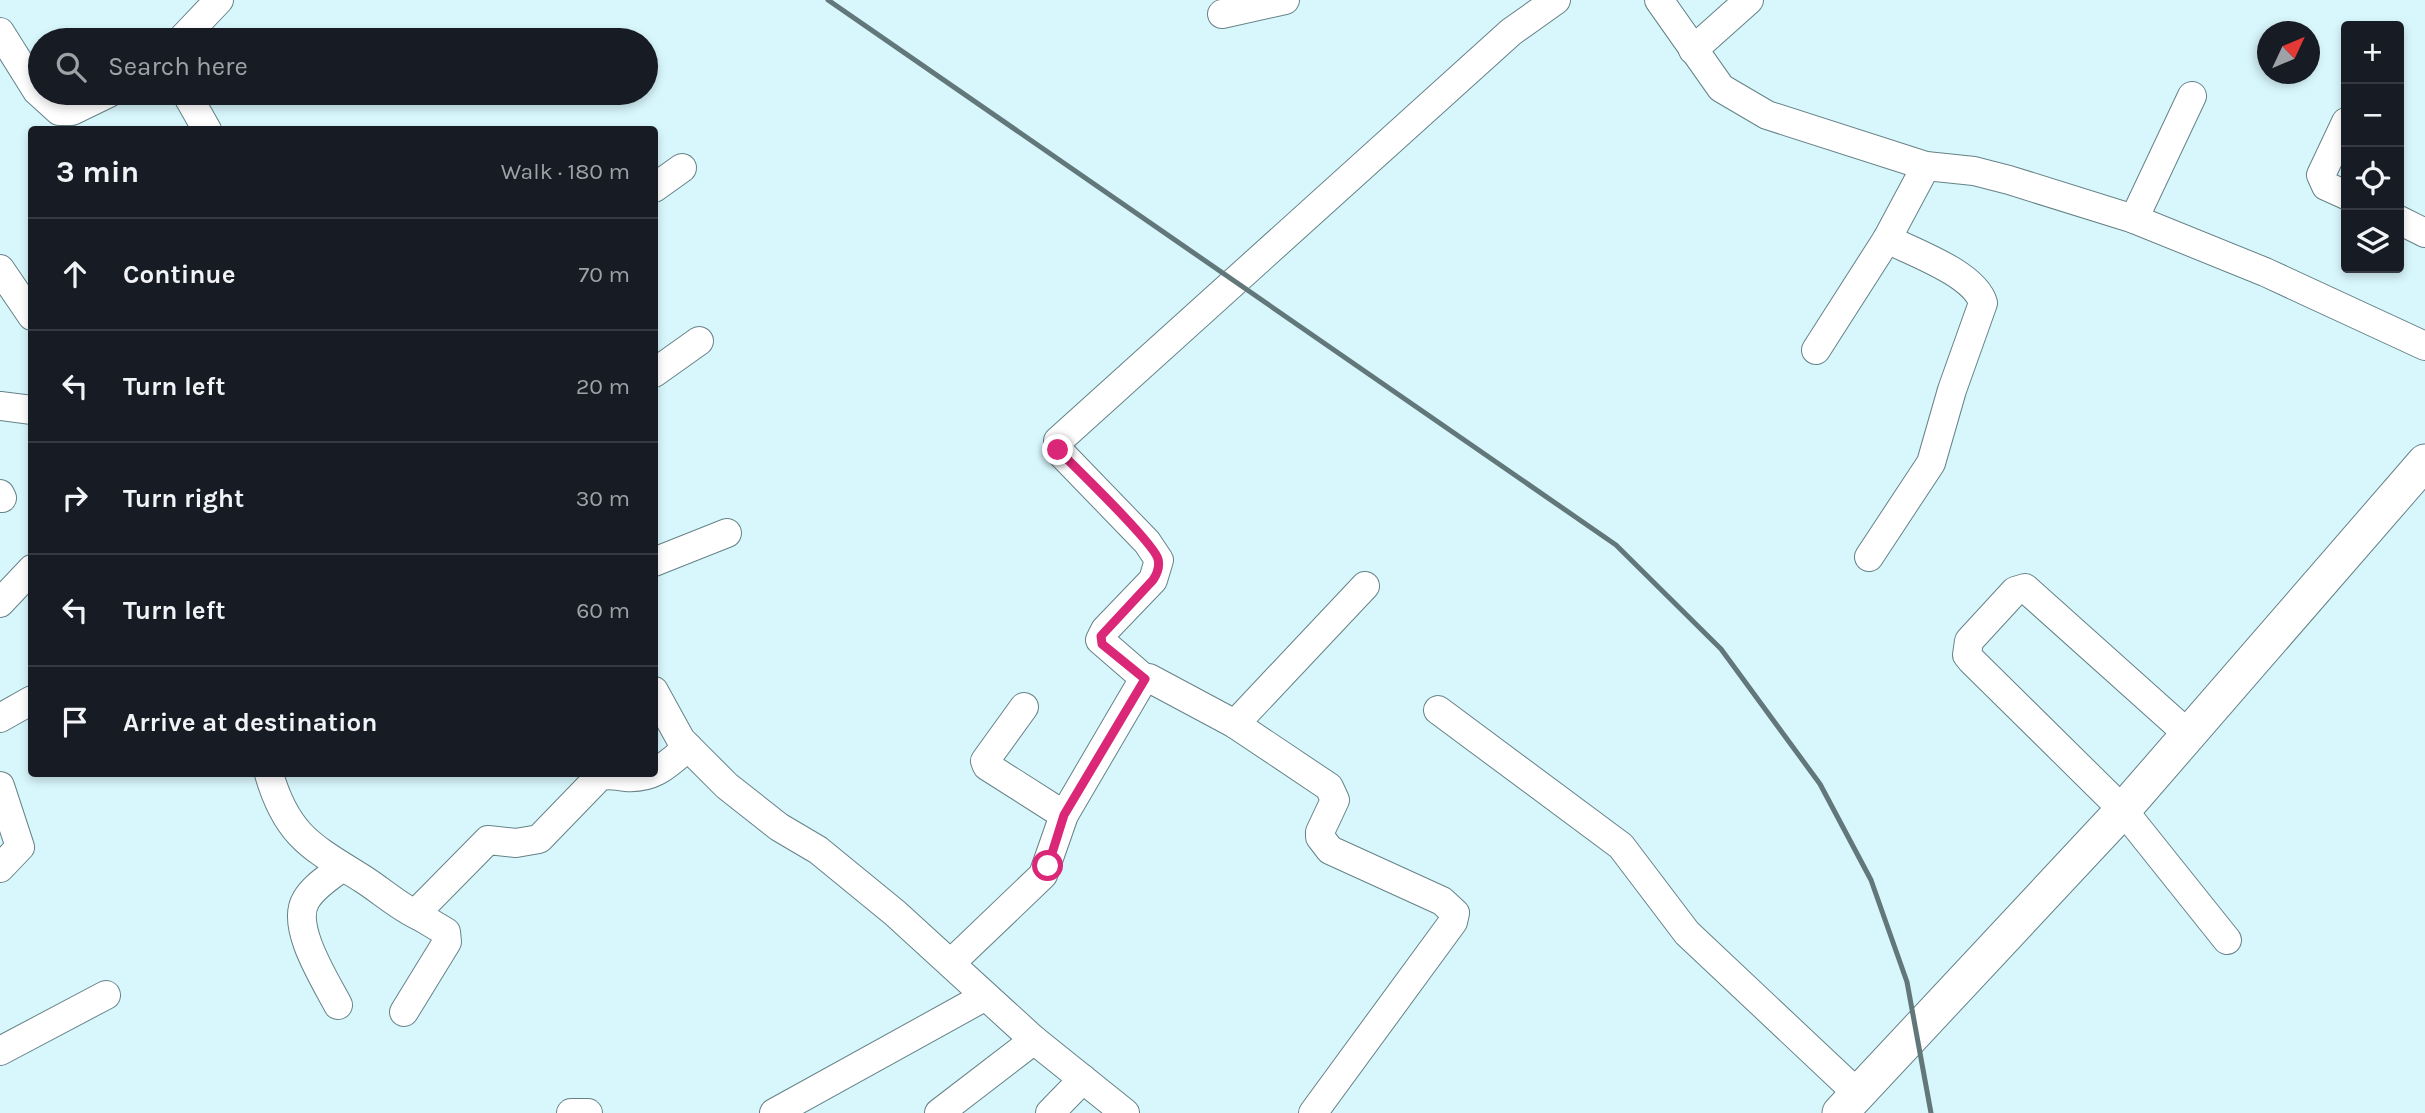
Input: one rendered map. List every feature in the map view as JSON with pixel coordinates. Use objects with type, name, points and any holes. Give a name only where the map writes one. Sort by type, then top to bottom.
[{"type":"main road","points":[[1849,1104],[2123,810],[2425,462]]},
{"type":"street","points":[[192,28],[219,0]]},
{"type":"street","points":[[1222,14],[1285,0]]},
{"type":"street","points":[[1313,1113],[1453,922],[1455,913],[1441,901],[1330,850],[1320,837],[1320,832],[1335,800],[1334,792],[1234,724],[1149,678],[1145,679],[1100,640],[1105,630],[1153,580],[1159,560],[1147,542],[1058,450],[1058,441],[1511,32],[1556,0]]},
{"type":"street","points":[[1659,0],[1721,88],[1767,115],[1926,166],[2009,180],[2134,219],[2264,272],[2425,346]]},
{"type":"street","points":[[1693,50],[1749,0]]},
{"type":"street","points":[[0,32],[28,77]]},
{"type":"street","points":[[2134,219],[2192,96]]},
{"type":"street","points":[[52,105],[59,111],[72,111],[84,105]]},
{"type":"street","points":[[193,105],[205,126]]},
{"type":"street","points":[[2341,133],[2321,175],[2326,186],[2341,193]]},
{"type":"street","points":[[1816,350],[1887,239],[1926,166]]},
{"type":"street","points":[[658,185],[682,168]]},
{"type":"street","points":[[2404,222],[2425,233]]},
{"type":"street","points":[[1869,557],[1931,463],[1952,390],[1983,303],[1972,286],[1959,275],[1887,239]]},
{"type":"street","points":[[0,269],[28,310]]},
{"type":"street","points":[[658,370],[699,341]]},
{"type":"street","points":[[0,407],[28,410]]},
{"type":"street","points":[[658,560],[727,533]]},
{"type":"street","points":[[0,603],[28,573]]},
{"type":"street","points":[[1234,724],[1365,586]]},
{"type":"street","points":[[2188,734],[2025,587],[2015,591],[1969,641],[1967,654],[1971,660],[2123,810],[2227,940]]},
{"type":"street","points":[[951,963],[1043,875],[1064,815],[1145,679]]},
{"type":"street","points":[[658,699],[672,726],[688,747],[727,786],[779,827],[818,850],[951,963],[984,997],[1034,1040],[1125,1113]]},
{"type":"street","points":[[0,718],[28,702]]},
{"type":"street","points":[[1024,707],[985,761],[987,766],[1064,815]]},
{"type":"street","points":[[1438,710],[1621,846],[1687,933],[1849,1104]]},
{"type":"street","points":[[658,772],[688,747]]},
{"type":"street","points":[[270,777],[285,814],[300,835],[318,853],[446,932],[447,942],[404,1012]]},
{"type":"street","points":[[421,917],[420,909],[426,901],[488,839],[516,843],[539,839],[598,777]]},
{"type":"street","points":[[0,786],[20,847],[0,868]]},
{"type":"street","points":[[338,1005],[304,937],[301,912],[314,890],[342,867]]},
{"type":"street","points":[[0,1051],[106,995]]},
{"type":"street","points":[[774,1113],[984,997]]},
{"type":"street","points":[[939,1113],[1034,1040]]},
{"type":"street","points":[[1050,1113],[1083,1079]]},
{"type":"street","points":[[571,1113],[588,1113]]},
{"type":"railway","points":[[828,0],[1616,545],[1721,649],[1820,784],[1871,880],[1907,982],[1931,1113]]},
{"type":"route","points":[[1048,866],[1064,815],[1145,679],[1102,644],[1101,636],[1153,580],[1159,569],[1159,560],[1147,542],[1058,450]]}]
